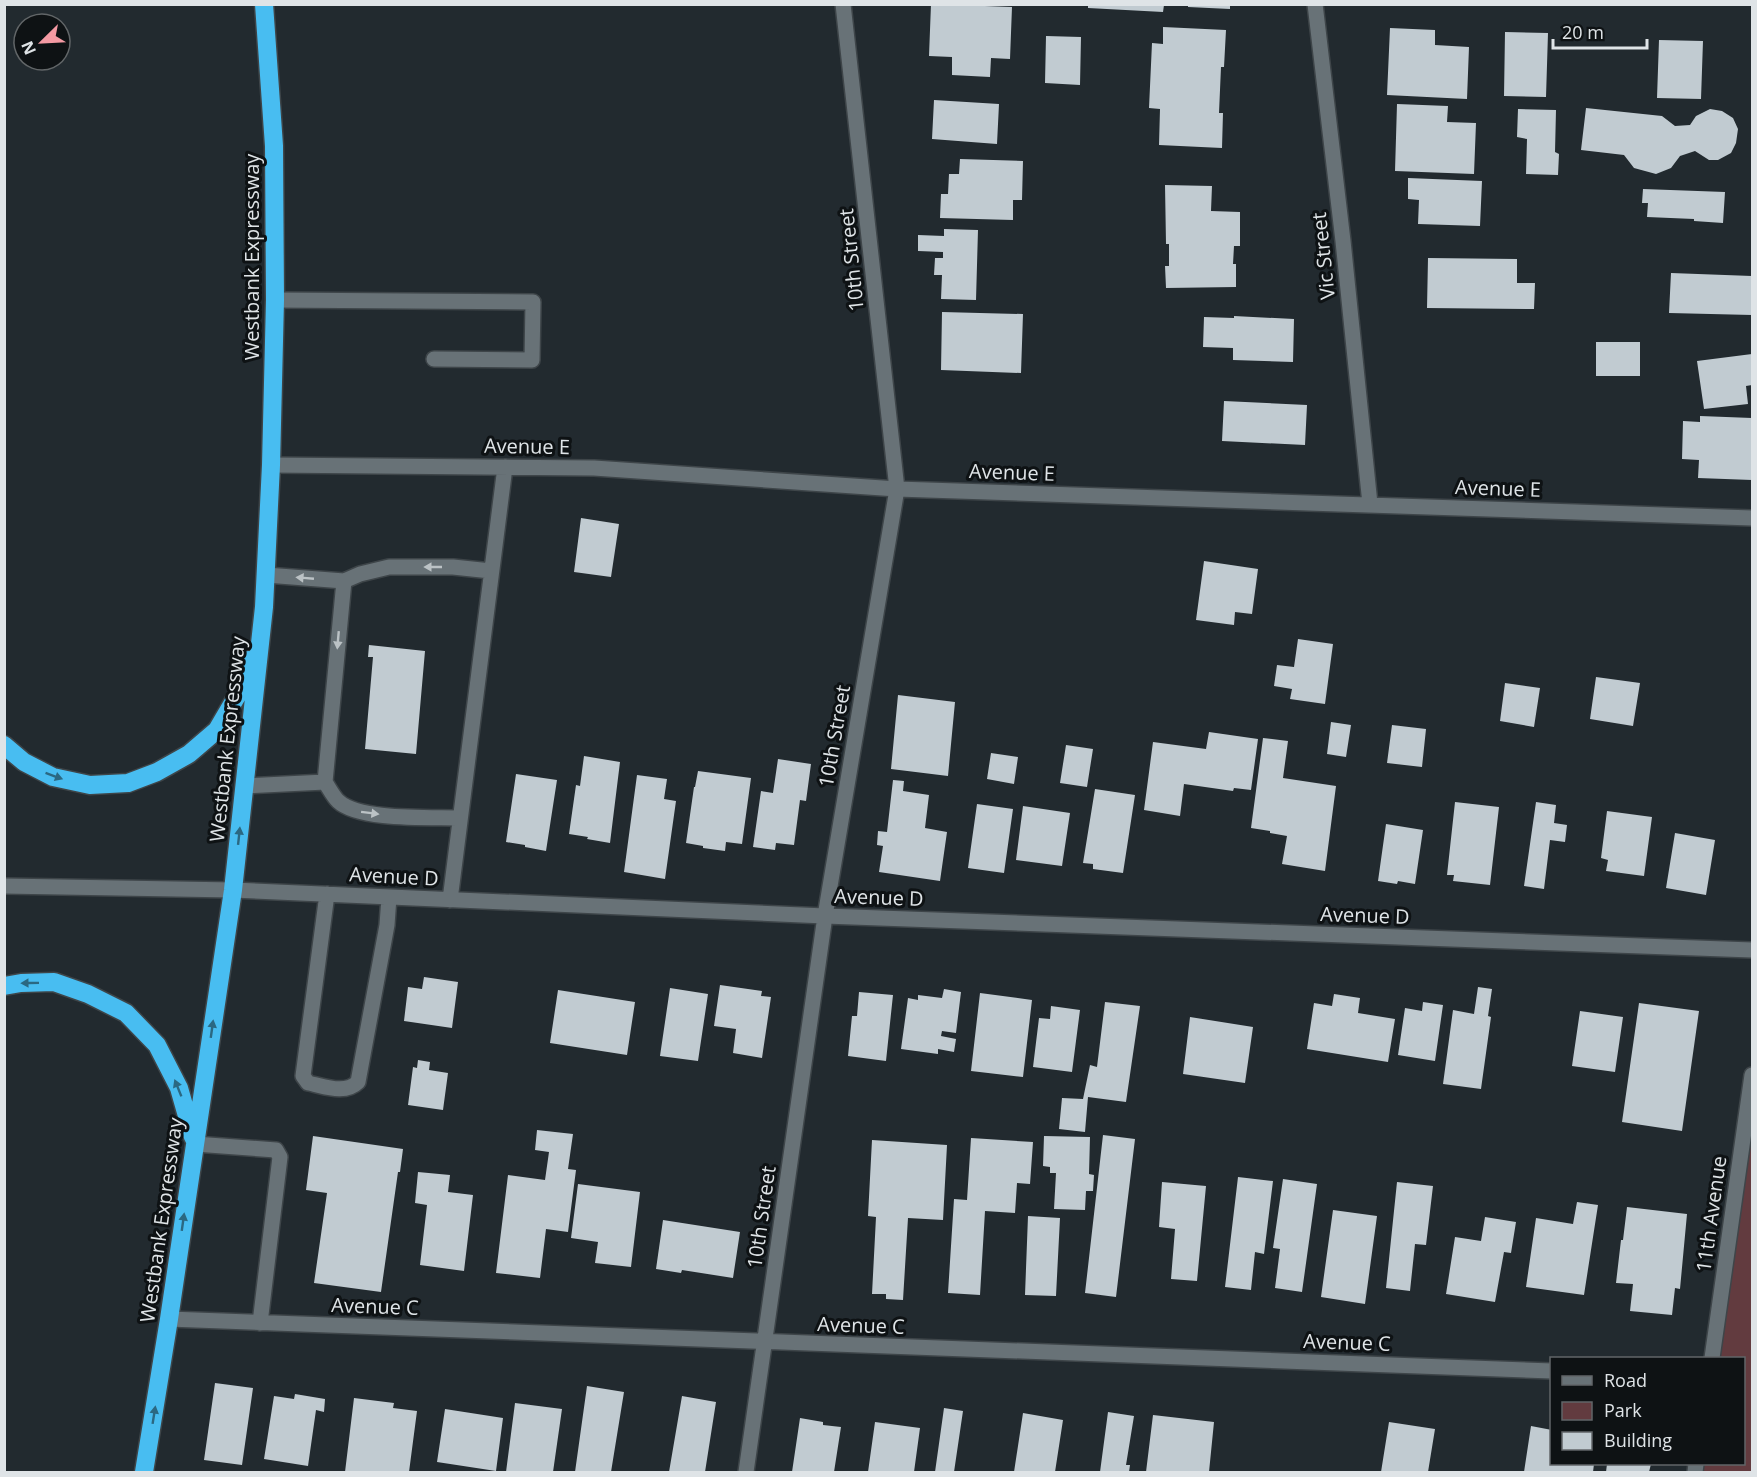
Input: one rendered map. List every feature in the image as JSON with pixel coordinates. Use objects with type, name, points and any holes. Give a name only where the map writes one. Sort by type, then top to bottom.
[{"type":"highway","name":"Westbank Expressway","points":[[144,1473],[233,890],[264,607],[271,465],[275,300],[274,146],[264,4]]},
{"type":"highway","points":[[4,745],[24,762],[53,777],[90,785],[128,783],[157,772],[189,754],[217,730],[241,689],[264,607]]},
{"type":"highway","points":[[4,986],[54,982],[88,994],[126,1013],[157,1046],[179,1088],[195,1144]]},
{"type":"street","name":"10th Street","points":[[746,1473],[825,916],[897,489],[843,4]]},
{"type":"street","name":"Vic Street","points":[[1315,4],[1343,241],[1370,504]]},
{"type":"street","points":[[275,300],[532,302],[532,360],[434,359]]},
{"type":"street","name":"Avenue E","points":[[271,465],[594,468],[897,489],[1752,518]]},
{"type":"street","points":[[450,900],[505,467]]},
{"type":"street","points":[[266,575],[344,581],[360,574],[389,567],[453,567],[491,571]]},
{"type":"street","points":[[344,581],[325,782],[338,801],[355,811],[403,817],[460,818]]},
{"type":"street","points":[[244,786],[325,782]]},
{"type":"street","name":"Avenue D","points":[[4,886],[233,890],[825,916],[1752,950]]},
{"type":"street","points":[[327,894],[303,1076],[308,1083],[344,1089],[352,1088],[358,1082],[387,925],[389,897]]},
{"type":"street","name":"11th Avenue","points":[[1712,1357],[1752,1075]]},
{"type":"street","points":[[195,1144],[276,1150],[280,1157],[260,1323]]},
{"type":"street","name":"Avenue C","points":[[169,1319],[1550,1371]]},
{"type":"green space","points":[[1752,1075],[1752,1472],[1695,1472],[1696,1465],[1745,1465],[1745,1357],[1712,1357]]},
{"type":"building","points":[[931,4],[1012,7],[1010,59],[991,58],[990,77],[952,75],[952,57],[929,56]]},
{"type":"building","points":[[1088,5],[1164,5],[1163,12],[1088,8]]},
{"type":"building","points":[[1188,5],[1230,5],[1230,9],[1188,7]]},
{"type":"building","points":[[1163,27],[1226,30],[1224,67],[1221,67],[1219,113],[1223,113],[1222,148],[1159,145],[1160,109],[1149,108],[1152,43],[1163,44]]},
{"type":"building","points":[[1390,28],[1435,30],[1435,45],[1469,47],[1467,99],[1387,95]]},
{"type":"building","points":[[1505,32],[1548,33],[1546,97],[1504,96]]},
{"type":"building","points":[[1046,36],[1081,37],[1080,85],[1045,83]]},
{"type":"building","points":[[1659,40],[1703,41],[1701,99],[1657,98]]},
{"type":"building","points":[[934,100],[999,104],[997,144],[932,139]]},
{"type":"building","points":[[1397,104],[1448,106],[1447,122],[1476,123],[1474,174],[1395,171]]},
{"type":"building","points":[[1586,108],[1662,116],[1675,126],[1690,125],[1696,116],[1710,109],[1722,111],[1733,118],[1738,129],[1736,143],[1731,153],[1718,160],[1709,160],[1695,151],[1680,156],[1671,168],[1656,174],[1634,168],[1624,155],[1581,150]]},
{"type":"building","points":[[1518,109],[1556,110],[1555,152],[1559,154],[1558,175],[1526,174],[1527,139],[1517,137]]},
{"type":"building","points":[[960,159],[1023,161],[1022,200],[1013,200],[1013,220],[940,218],[941,194],[948,194],[949,174],[959,174]]},
{"type":"building","points":[[1408,178],[1482,181],[1480,226],[1418,224],[1419,200],[1408,199]]},
{"type":"building","points":[[1165,185],[1212,186],[1211,211],[1240,212],[1240,246],[1234,246],[1233,264],[1236,264],[1236,287],[1166,288],[1165,266],[1169,266],[1169,244],[1166,244]]},
{"type":"building","points":[[1643,189],[1725,192],[1723,223],[1647,217],[1648,203],[1642,203]]},
{"type":"building","points":[[944,229],[978,230],[976,300],[941,299],[942,275],[934,275],[935,258],[943,258],[943,252],[918,251],[918,235],[944,236]]},
{"type":"building","points":[[1428,258],[1517,259],[1517,283],[1535,283],[1534,309],[1427,308]]},
{"type":"building","points":[[1671,273],[1752,276],[1752,315],[1669,313]]},
{"type":"building","points":[[942,312],[1023,314],[1021,373],[941,370]]},
{"type":"building","points":[[1234,316],[1294,319],[1293,362],[1233,360],[1233,348],[1203,347],[1204,317],[1234,318]]},
{"type":"building","points":[[1596,342],[1640,342],[1640,376],[1596,376]]},
{"type":"building","points":[[1752,354],[1752,385],[1746,386],[1748,404],[1704,409],[1697,361]]},
{"type":"building","points":[[1224,401],[1307,405],[1305,445],[1222,441]]},
{"type":"building","points":[[1700,416],[1752,418],[1752,480],[1698,478],[1699,460],[1682,459],[1683,421],[1700,422]]},
{"type":"building","points":[[581,518],[619,524],[611,577],[574,572]]},
{"type":"building","points":[[1204,561],[1258,569],[1252,614],[1235,612],[1234,625],[1196,620]]},
{"type":"building","points":[[1298,639],[1333,644],[1325,704],[1290,699],[1292,689],[1274,686],[1277,665],[1294,667]]},
{"type":"building","points":[[369,645],[425,651],[416,754],[365,749],[373,657],[368,657]]},
{"type":"building","points":[[1596,677],[1640,683],[1633,726],[1590,719]]},
{"type":"building","points":[[1505,683],[1540,688],[1534,727],[1500,721]]},
{"type":"building","points":[[898,695],[955,702],[948,776],[891,769]]},
{"type":"building","points":[[1331,722],[1351,725],[1346,757],[1327,754]]},
{"type":"building","points":[[1392,725],[1426,729],[1422,767],[1387,763]]},
{"type":"building","points":[[1209,732],[1258,739],[1251,790],[1234,788],[1233,791],[1184,784],[1180,816],[1144,810],[1153,742],[1206,749]]},
{"type":"building","points":[[1263,738],[1288,741],[1283,778],[1336,786],[1325,871],[1282,864],[1287,836],[1251,828]]},
{"type":"building","points":[[1066,745],[1093,749],[1087,787],[1060,783]]},
{"type":"building","points":[[991,753],[1018,757],[1014,784],[987,779]]},
{"type":"building","points":[[584,756],[620,762],[610,843],[569,834],[576,785],[580,786]]},
{"type":"building","points":[[778,759],[811,764],[806,801],[800,800],[794,845],[776,843],[775,850],[753,847],[761,791],[773,793]]},
{"type":"building","points":[[698,771],[751,778],[742,844],[726,842],[725,851],[686,843]]},
{"type":"building","points":[[516,774],[557,780],[546,851],[506,842]]},
{"type":"building","points":[[637,775],[667,779],[664,799],[676,801],[665,879],[624,872]]},
{"type":"building","points":[[893,780],[904,781],[903,791],[929,795],[925,828],[947,832],[940,881],[879,872],[883,846],[877,845],[878,831],[887,832]]},
{"type":"building","points":[[1095,789],[1135,795],[1123,873],[1093,869],[1093,864],[1083,863]]},
{"type":"building","points":[[1455,802],[1499,807],[1490,885],[1453,881],[1454,875],[1447,875]]},
{"type":"building","points":[[1536,802],[1556,805],[1554,823],[1567,825],[1565,842],[1550,840],[1544,889],[1524,886]]},
{"type":"building","points":[[977,804],[1013,809],[1004,873],[968,868]]},
{"type":"building","points":[[1023,806],[1070,813],[1062,866],[1016,860]]},
{"type":"building","points":[[1607,811],[1652,817],[1644,876],[1606,871],[1608,860],[1601,858]]},
{"type":"building","points":[[1386,824],[1423,830],[1415,884],[1378,881]]},
{"type":"building","points":[[1675,833],[1715,840],[1706,895],[1666,888]]},
{"type":"building","points":[[424,977],[458,982],[452,1028],[404,1021],[408,987],[422,989]]},
{"type":"building","points":[[720,985],[762,991],[761,996],[771,997],[762,1058],[733,1053],[736,1029],[714,1026]]},
{"type":"building","points":[[1478,987],[1492,989],[1488,1016],[1491,1017],[1481,1089],[1443,1084],[1453,1010],[1474,1014]]},
{"type":"building","points":[[670,988],[708,994],[698,1061],[660,1056]]},
{"type":"building","points":[[944,989],[961,992],[956,1033],[942,1031],[941,1036],[956,1039],[954,1052],[938,1049],[938,1054],[901,1049],[908,998],[918,1000],[918,995],[942,998]]},
{"type":"building","points":[[558,990],[635,1002],[627,1055],[550,1043]]},
{"type":"building","points":[[859,992],[893,995],[886,1061],[848,1056],[852,1016],[857,1016]]},
{"type":"building","points":[[980,993],[1032,1000],[1023,1077],[971,1071]]},
{"type":"building","points":[[1334,994],[1360,998],[1358,1013],[1395,1019],[1388,1062],[1307,1049],[1314,1003],[1332,1006]]},
{"type":"building","points":[[1105,1002],[1140,1006],[1126,1102],[1088,1097],[1085,1132],[1059,1129],[1062,1098],[1083,1099],[1090,1065],[1097,1067]]},
{"type":"building","points":[[1423,1002],[1443,1005],[1435,1061],[1398,1055],[1405,1008],[1422,1011]]},
{"type":"building","points":[[1639,1003],[1699,1011],[1682,1131],[1622,1122]]},
{"type":"building","points":[[1051,1006],[1080,1010],[1072,1072],[1033,1067],[1039,1018],[1050,1019]]},
{"type":"building","points":[[1580,1011],[1623,1017],[1615,1072],[1572,1066]]},
{"type":"building","points":[[1190,1017],[1253,1027],[1245,1083],[1183,1074]]},
{"type":"building","points":[[418,1060],[430,1062],[429,1070],[448,1073],[443,1110],[408,1105],[413,1067],[417,1068]]},
{"type":"building","points":[[537,1130],[573,1134],[568,1169],[576,1170],[568,1232],[546,1229],[540,1278],[496,1273],[508,1175],[545,1180],[549,1152],[535,1150]]},
{"type":"building","points":[[1103,1135],[1135,1139],[1116,1297],[1085,1293]]},
{"type":"building","points":[[313,1136],[403,1149],[381,1292],[314,1283],[327,1193],[306,1190]]},
{"type":"building","points":[[1044,1136],[1090,1137],[1089,1174],[1094,1175],[1093,1191],[1086,1191],[1085,1210],[1054,1209],[1056,1173],[1050,1173],[1050,1167],[1043,1166]]},
{"type":"building","points":[[971,1138],[1033,1142],[1030,1184],[1017,1183],[1015,1213],[985,1211],[980,1295],[948,1293],[954,1199],[967,1200]]},
{"type":"building","points":[[872,1140],[947,1145],[943,1220],[908,1218],[903,1300],[886,1299],[886,1294],[872,1294],[876,1217],[868,1216]]},
{"type":"building","points":[[418,1172],[450,1175],[448,1192],[473,1195],[464,1271],[420,1265],[427,1205],[415,1203]]},
{"type":"building","points":[[1238,1177],[1273,1181],[1264,1254],[1255,1252],[1251,1290],[1225,1287]]},
{"type":"building","points":[[1283,1179],[1317,1184],[1302,1292],[1275,1288],[1280,1249],[1273,1248]]},
{"type":"building","points":[[1162,1182],[1206,1186],[1197,1281],[1171,1279],[1175,1229],[1159,1227]]},
{"type":"building","points":[[1397,1182],[1433,1186],[1426,1245],[1415,1244],[1410,1291],[1386,1288]]},
{"type":"building","points":[[578,1184],[640,1192],[631,1267],[595,1263],[598,1242],[571,1238]]},
{"type":"building","points":[[1577,1202],[1598,1205],[1584,1295],[1526,1287],[1536,1218],[1573,1224]]},
{"type":"building","points":[[1627,1207],[1687,1214],[1680,1289],[1675,1288],[1672,1315],[1630,1311],[1633,1284],[1616,1283]]},
{"type":"building","points":[[1333,1210],[1377,1216],[1365,1304],[1321,1297]]},
{"type":"building","points":[[1028,1216],[1060,1218],[1056,1296],[1025,1295]]},
{"type":"building","points":[[1485,1217],[1516,1222],[1511,1253],[1504,1252],[1495,1302],[1446,1294],[1455,1237],[1481,1241]]},
{"type":"building","points":[[663,1220],[740,1232],[733,1278],[682,1270],[681,1273],[656,1269]]},
{"type":"building","points":[[215,1383],[253,1388],[242,1465],[204,1460]]},
{"type":"building","points":[[587,1386],[624,1392],[611,1472],[575,1472]]},
{"type":"building","points":[[295,1394],[325,1399],[324,1412],[316,1410],[308,1466],[264,1459],[274,1396],[294,1399]]},
{"type":"building","points":[[682,1396],[716,1402],[705,1472],[669,1472]]},
{"type":"building","points":[[354,1398],[394,1403],[393,1408],[417,1411],[409,1472],[345,1472]]},
{"type":"building","points":[[515,1403],[562,1409],[553,1472],[506,1472]]},
{"type":"building","points":[[944,1408],[963,1411],[954,1472],[935,1472]]},
{"type":"building","points":[[445,1409],[503,1418],[496,1471],[437,1462]]},
{"type":"building","points":[[1108,1412],[1134,1416],[1126,1465],[1130,1465],[1129,1472],[1100,1472]]},
{"type":"building","points":[[1023,1413],[1063,1420],[1055,1472],[1014,1472]]},
{"type":"building","points":[[1153,1415],[1214,1422],[1209,1472],[1146,1472]]},
{"type":"building","points":[[800,1418],[823,1422],[823,1425],[841,1427],[834,1472],[792,1472]]},
{"type":"building","points":[[875,1422],[920,1428],[914,1472],[868,1472]]},
{"type":"building","points":[[1389,1422],[1435,1429],[1428,1472],[1381,1472]]},
{"type":"building","points":[[1531,1426],[1550,1430],[1550,1465],[1594,1465],[1593,1472],[1524,1472]]},
{"type":"building","points":[[1607,1465],[1651,1465],[1649,1472],[1606,1472]]}]
